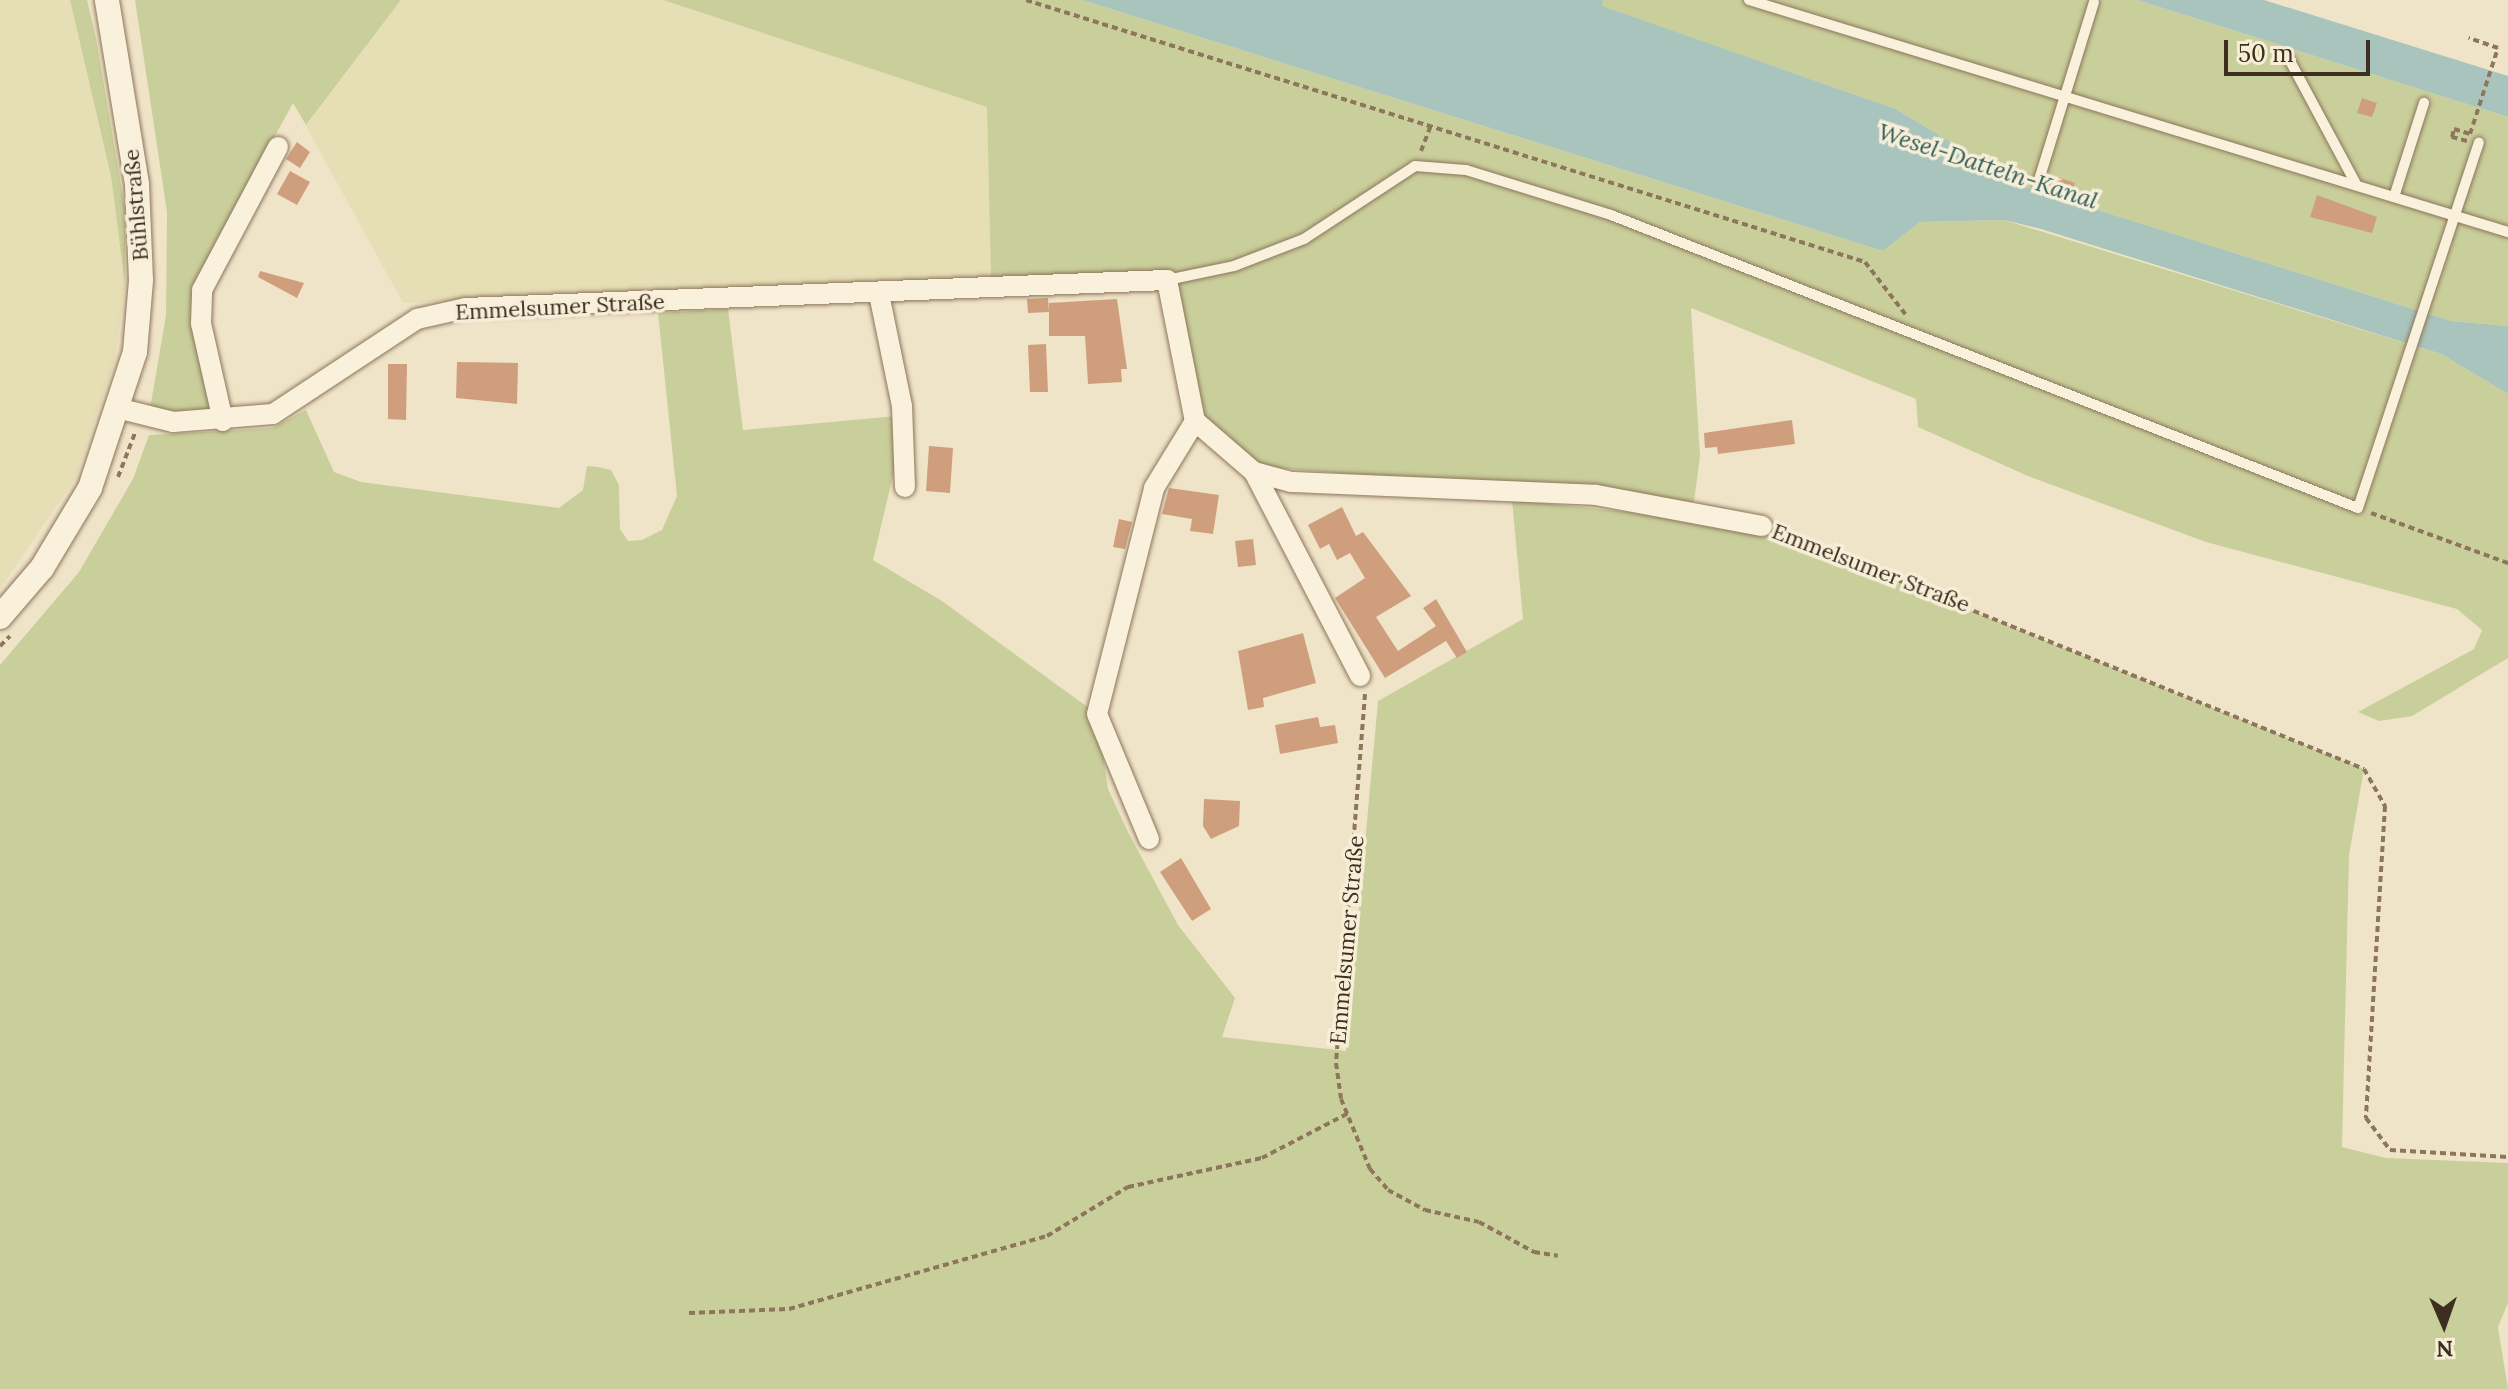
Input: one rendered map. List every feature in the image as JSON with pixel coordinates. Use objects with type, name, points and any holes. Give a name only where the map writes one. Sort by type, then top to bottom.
[{"type":"street","name":"Bühlstraße","points":[[107,0],[141,234],[135,352],[121,409]]},
{"type":"street","points":[[223,421],[201,323],[202,290],[278,147]]},
{"type":"street","name":"Emmelsumer Straße","points":[[121,409],[173,422],[223,421],[292,408],[417,319],[466,308],[879,294],[1167,280]]},
{"type":"street","points":[[1149,839],[1097,714],[1154,488],[1195,421],[1167,280]]},
{"type":"street","points":[[879,294],[902,406],[905,487]]},
{"type":"street","points":[[0,617],[73,522],[121,409]]},
{"type":"street","name":"Emmelsumer Straße","points":[[1195,421],[1254,472],[1360,676]]},
{"type":"street","name":"Emmelsumer Straße","points":[[1254,472],[1291,482],[1596,495],[1762,526]]},
{"type":"lane","points":[[1751,0],[2508,232]]},
{"type":"lane","points":[[2038,183],[2094,2]]},
{"type":"lane","points":[[2289,59],[2356,184]]},
{"type":"lane","points":[[2394,197],[2424,103]]},
{"type":"lane","points":[[1167,280],[1234,266],[1304,239],[1415,166],[1466,170],[1611,215],[2358,508],[2479,143]]},
{"type":"path","points":[[1026,0],[1865,262],[1922,336]]},
{"type":"path","points":[[2469,38],[2498,48],[2470,134],[2454,129],[2452,137],[2479,143]]},
{"type":"path","points":[[1415,166],[1430,128]]},
{"type":"path","points":[[2358,508],[2508,563]]},
{"type":"path","name":"Emmelsumer Straße","points":[[1762,526],[2364,769],[2385,806],[2366,1118],[2390,1150],[2508,1157]]},
{"type":"path","name":"Emmelsumer Straße","points":[[1360,676],[1366,711],[1336,1063],[1347,1114],[1370,1169],[1388,1190],[1425,1210],[1479,1222],[1534,1252],[1558,1256]]},
{"type":"path","points":[[689,1313],[789,1309],[1047,1236],[1128,1187],[1262,1158],[1347,1114]]},
{"type":"shaded area","points":[[0,0],[70,0],[111,176],[125,285],[115,360],[75,479],[0,589]]},
{"type":"shaded area","points":[[401,0],[663,0],[987,107],[991,279],[403,303],[306,126]]},
{"type":"green space","points":[[70,0],[87,0],[96,38],[125,209],[125,285],[111,176]]},
{"type":"green space","points":[[135,0],[401,0],[306,125],[293,103],[197,278],[193,323],[215,414],[150,409],[166,315],[167,212]]},
{"type":"green space","points":[[663,0],[1082,0],[1883,251],[1920,222],[2004,220],[2441,354],[2508,394],[2508,658],[2412,716],[2379,721],[2358,712],[2474,649],[2482,630],[2457,609],[2206,542],[2028,476],[1918,427],[1916,399],[1691,308],[1700,456],[1694,502],[1264,467],[1242,456],[1203,414],[1188,371],[1174,272],[991,279],[987,107]]},
{"type":"green space","points":[[1603,0],[2137,0],[2508,117],[2508,326],[2451,321],[2025,187],[1896,109],[1601,6]]},
{"type":"green space","points":[[728,309],[743,430],[897,416],[901,442],[873,560],[942,601],[1097,714],[1108,789],[1128,832],[1178,925],[1235,998],[1222,1037],[1346,1051],[1378,701],[1523,619],[1512,500],[1762,526],[2364,769],[2349,855],[2342,1147],[2386,1158],[2508,1163],[2508,1303],[2498,1327],[2508,1389],[0,1389],[0,665],[79,572],[133,479],[149,435],[272,428],[306,410],[334,472],[361,482],[559,508],[583,490],[587,466],[598,467],[611,470],[619,485],[620,529],[628,541],[642,540],[662,530],[677,496],[658,313]]},
{"type":"water","name":"Wesel-Datteln-Kanal","points":[[1082,0],[1603,0],[1602,6],[1896,109],[2025,187],[2451,321],[2508,326],[2508,394],[2441,354],[2041,229],[2004,220],[1920,222],[1883,251]]},
{"type":"water","points":[[2137,0],[2264,0],[2508,76],[2508,117]]},
{"type":"building","points":[[2362,98],[2377,103],[2372,117],[2357,113]]},
{"type":"building","points":[[297,142],[310,152],[300,168],[286,159]]},
{"type":"building","points":[[290,171],[310,182],[297,205],[277,194]]},
{"type":"building","points":[[2049,174],[2075,183],[2071,197],[2044,189]]},
{"type":"building","points":[[2317,195],[2377,217],[2372,233],[2310,217]]},
{"type":"building","points":[[260,271],[304,283],[297,298],[258,277]]},
{"type":"building","points":[[1048,298],[1049,312],[1028,313],[1027,299]]},
{"type":"building","points":[[1117,299],[1127,369],[1121,369],[1122,382],[1088,384],[1085,336],[1049,336],[1049,303]]},
{"type":"building","points":[[1046,344],[1048,392],[1030,392],[1028,345]]},
{"type":"building","points":[[457,362],[518,363],[517,404],[456,398]]},
{"type":"building","points":[[388,364],[407,364],[406,420],[388,419]]},
{"type":"building","points":[[1792,420],[1795,444],[1718,454],[1717,447],[1705,448],[1704,433]]},
{"type":"building","points":[[929,446],[953,448],[950,493],[926,491]]},
{"type":"building","points":[[1169,488],[1219,495],[1213,534],[1190,531],[1192,519],[1162,514]]},
{"type":"building","points":[[1342,507],[1356,536],[1363,532],[1411,596],[1376,617],[1398,651],[1436,626],[1423,608],[1436,599],[1467,652],[1457,658],[1446,641],[1385,678],[1335,598],[1365,578],[1350,553],[1337,560],[1329,544],[1320,549],[1308,525]]},
{"type":"building","points":[[1119,519],[1132,522],[1125,549],[1113,547]]},
{"type":"building","points":[[1253,539],[1256,565],[1238,567],[1235,541]]},
{"type":"building","points":[[1303,633],[1316,683],[1263,698],[1264,707],[1248,710],[1238,651]]},
{"type":"building","points":[[1318,717],[1320,727],[1335,725],[1338,743],[1280,754],[1275,725]]},
{"type":"building","points":[[1204,799],[1240,801],[1239,826],[1211,839],[1203,826]]},
{"type":"building","points":[[1181,858],[1211,909],[1192,921],[1160,872]]}]
